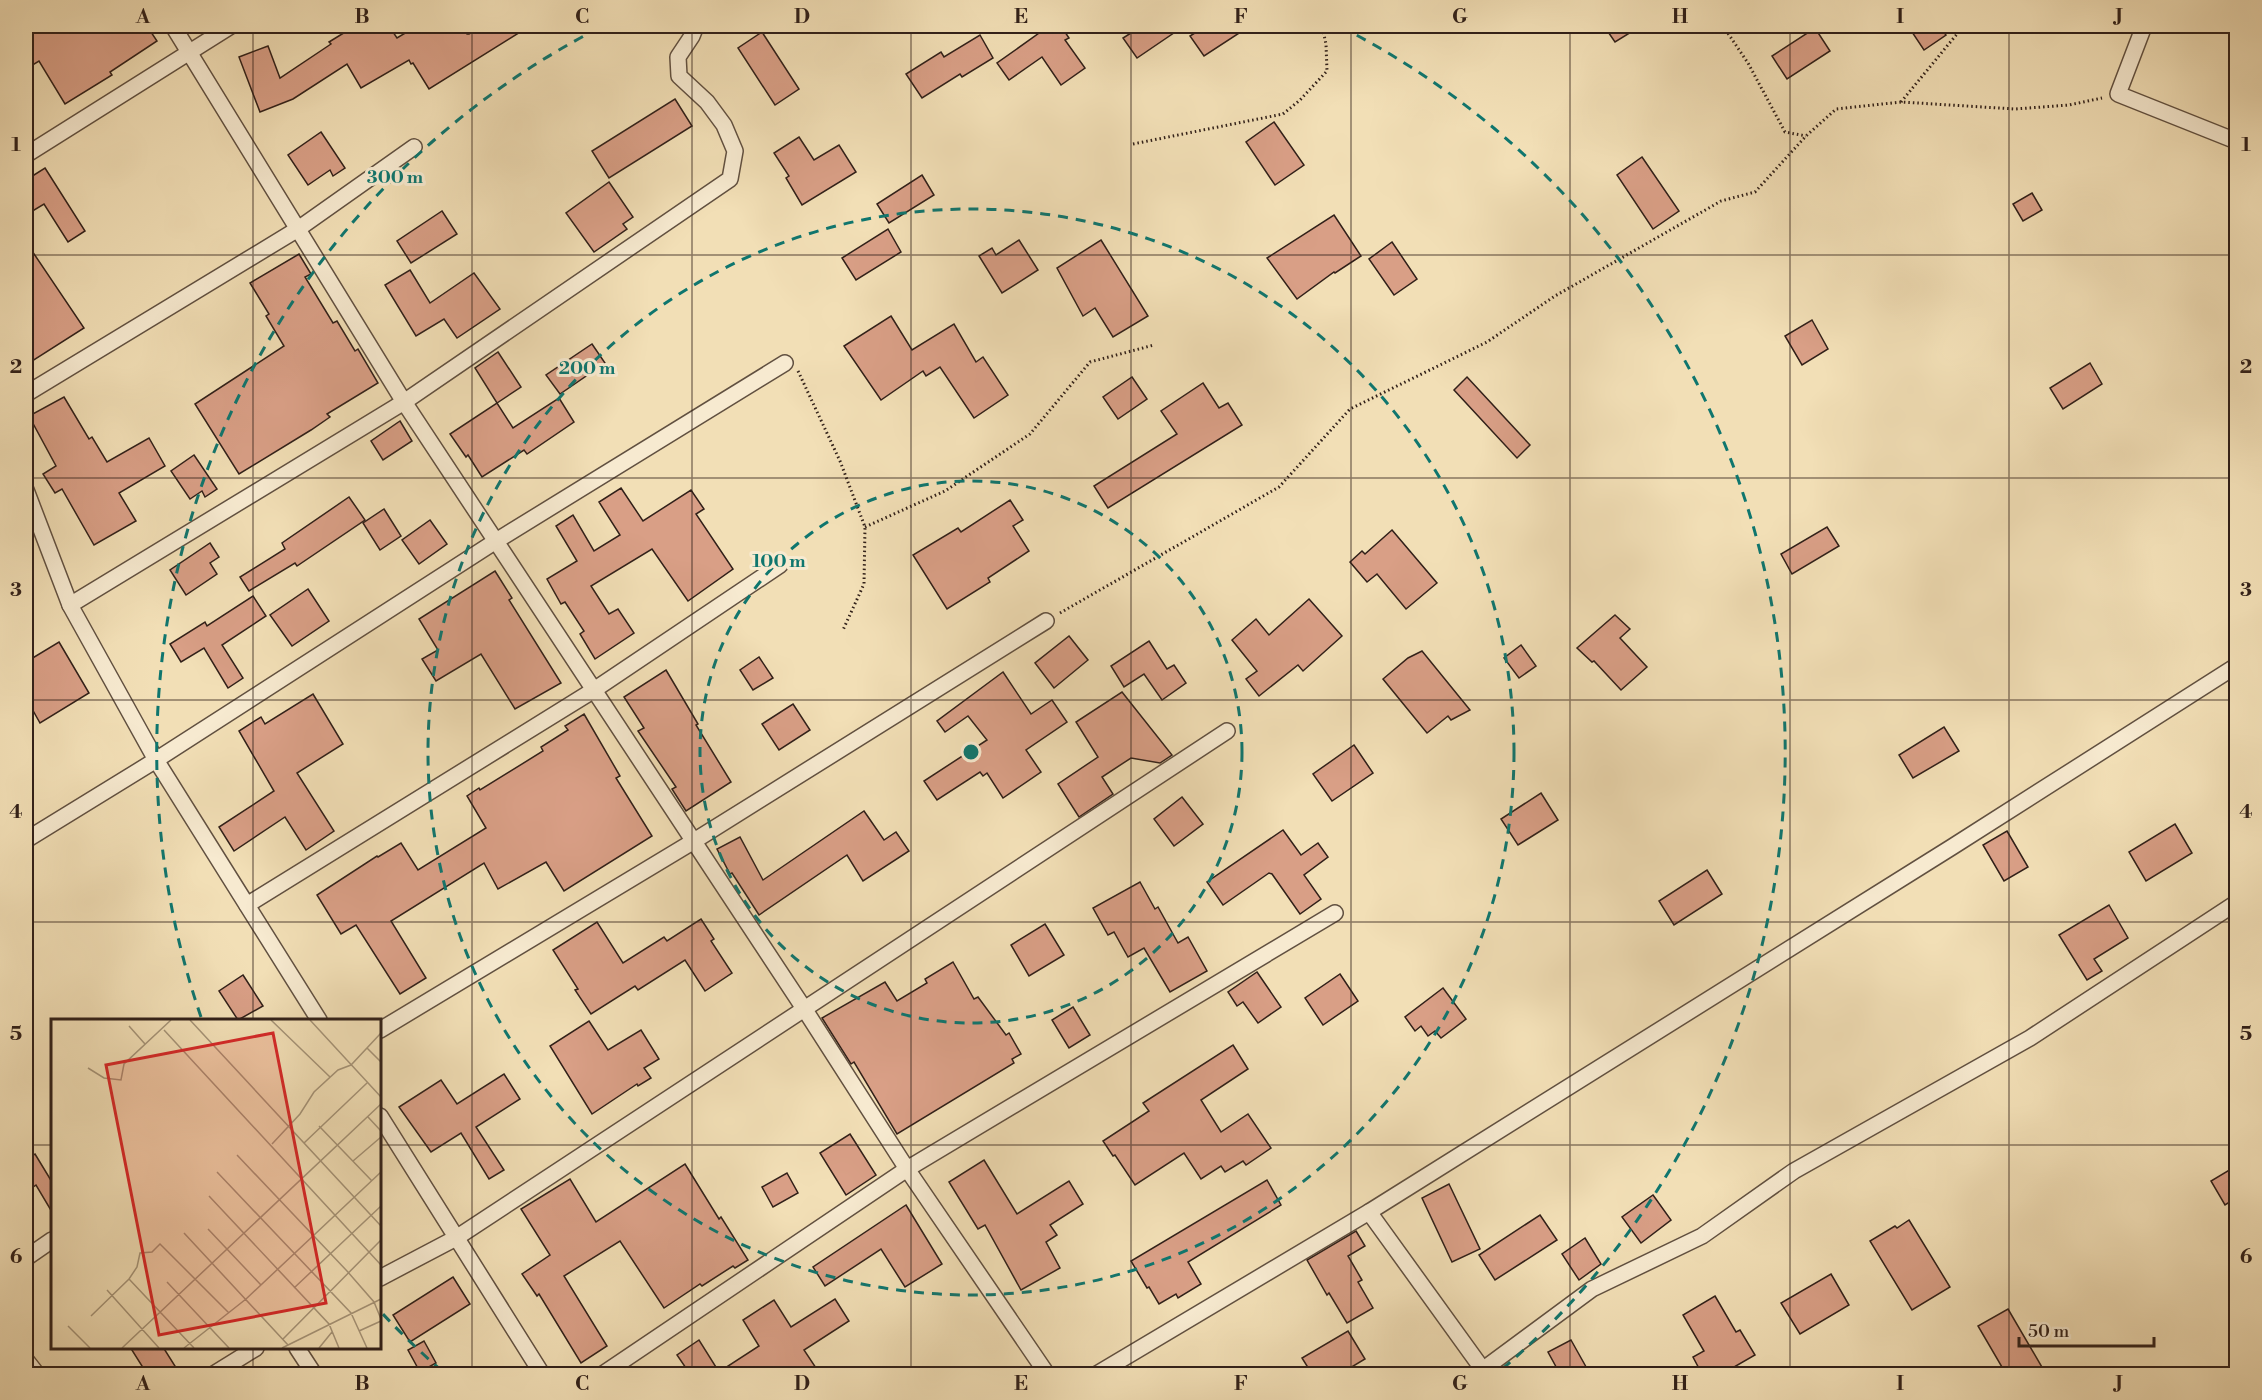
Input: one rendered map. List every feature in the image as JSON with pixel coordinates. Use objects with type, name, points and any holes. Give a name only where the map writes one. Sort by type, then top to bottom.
[{"type":"street","points":[[173,26],[404,402],[805,1010],[907,1169],[1047,1374]]},
{"type":"street","points":[[26,155],[231,26]]},
{"type":"street","points":[[70,605],[404,402],[730,179],[735,151],[724,125],[707,102],[679,76],[678,57],[696,26]]},
{"type":"street","points":[[2144,26],[2118,94],[2236,141]]},
{"type":"street","points":[[26,394],[298,230],[414,147]]},
{"type":"street","points":[[26,840],[156,760],[496,541],[785,363]]},
{"type":"street","points":[[26,490],[70,605],[156,760],[318,1019]]},
{"type":"street","points":[[247,905],[594,690],[780,565]]},
{"type":"street","points":[[381,1029],[694,841],[1046,621]]},
{"type":"street","points":[[1097,1374],[1369,1212],[1952,847],[2236,666]]},
{"type":"street","points":[[381,1277],[456,1238],[1227,731]]},
{"type":"street","points":[[1369,1212],[1482,1373],[1592,1289],[1702,1236],[1794,1171],[2030,1038],[2236,903]]},
{"type":"street","points":[[603,1374],[907,1169],[1335,914]]},
{"type":"street","points":[[381,1118],[542,1374]]},
{"type":"street","points":[[26,1258],[51,1241]]},
{"type":"street","points":[[214,1374],[253,1349]]},
{"type":"street","points":[[298,1349],[314,1374]]},
{"type":"street","points":[[26,1359],[37,1374]]},
{"type":"path","points":[[1132,144],[1283,114],[1300,100],[1327,71],[1326,44],[1322,26]]},
{"type":"path","points":[[1723,26],[1748,63],[1785,132],[1806,136]]},
{"type":"path","points":[[1901,102],[1958,34],[1961,26]]},
{"type":"path","points":[[1046,621],[1279,486],[1350,409],[1487,342],[1555,296],[1721,201],[1755,192],[1806,136],[1836,110],[1901,102],[2015,109],[2069,105],[2118,94]]},
{"type":"path","points":[[865,527],[945,491],[1030,434],[1090,362],[1154,345]]},
{"type":"path","points":[[785,363],[791,363],[797,369],[840,460],[865,527],[864,584],[843,630]]},
{"type":"building","points":[[26,26],[147,26],[157,41],[110,72],[112,75],[65,104],[39,61],[26,69]]},
{"type":"building","points":[[355,26],[389,26],[397,38],[417,26],[462,26],[469,34],[483,26],[530,26],[429,89],[409,60],[361,88],[347,64],[293,99],[260,112],[239,57],[268,46],[280,78]]},
{"type":"building","points":[[1049,26],[1061,26],[1069,38],[1065,40],[1085,68],[1061,85],[1042,57],[1009,80],[997,63]]},
{"type":"building","points":[[1142,26],[1184,26],[1137,58],[1123,38]]},
{"type":"building","points":[[1206,26],[1250,26],[1204,56],[1190,36]]},
{"type":"building","points":[[1604,26],[1641,26],[1615,42]]},
{"type":"building","points":[[1908,26],[1939,26],[1946,35],[1924,50]]},
{"type":"building","points":[[1815,28],[1830,51],[1787,79],[1772,56]]},
{"type":"building","points":[[762,32],[799,89],[775,105],[738,48]]},
{"type":"building","points":[[980,35],[993,58],[962,77],[960,74],[922,98],[906,74],[941,52],[944,57]]},
{"type":"building","points":[[675,99],[692,126],[609,178],[592,151]]},
{"type":"building","points":[[1274,122],[1304,165],[1275,185],[1246,142]]},
{"type":"building","points":[[321,132],[345,168],[333,176],[330,170],[308,185],[288,155]]},
{"type":"building","points":[[799,137],[814,160],[839,145],[856,172],[802,205],[786,178],[789,176],[774,153]]},
{"type":"building","points":[[1642,157],[1679,211],[1653,229],[1617,175]]},
{"type":"building","points":[[45,168],[85,231],[68,242],[44,204],[26,215],[26,180]]},
{"type":"building","points":[[922,175],[934,195],[889,223],[877,204]]},
{"type":"building","points":[[609,182],[633,217],[623,224],[627,229],[594,252],[566,213]]},
{"type":"building","points":[[2032,193],[2042,210],[2023,221],[2013,204]]},
{"type":"building","points":[[442,211],[457,234],[411,263],[397,241]]},
{"type":"building","points":[[1334,215],[1361,256],[1297,299],[1267,258]]},
{"type":"building","points":[[888,229],[901,252],[856,280],[842,258]]},
{"type":"building","points":[[1019,240],[1038,270],[1002,293],[979,256],[992,248],[996,255]]},
{"type":"building","points":[[1101,240],[1148,316],[1113,337],[1095,308],[1083,316],[1057,268]]},
{"type":"building","points":[[26,242],[84,328],[26,365]]},
{"type":"building","points":[[1392,242],[1417,279],[1394,295],[1369,259]]},
{"type":"building","points":[[299,254],[311,274],[305,277],[333,323],[337,321],[355,351],[358,349],[378,383],[327,414],[330,417],[311,430],[239,474],[195,404],[284,346],[266,316],[269,314],[250,283]]},
{"type":"building","points":[[410,270],[430,303],[474,273],[500,309],[457,338],[444,319],[416,336],[385,285]]},
{"type":"building","points":[[891,316],[912,350],[954,324],[976,362],[983,357],[1008,395],[974,418],[940,367],[926,376],[923,371],[881,400],[844,346]]},
{"type":"building","points":[[1812,320],[1828,349],[1802,365],[1785,336]]},
{"type":"building","points":[[592,344],[605,363],[560,394],[546,375]]},
{"type":"building","points":[[498,352],[521,387],[497,403],[475,368]]},
{"type":"building","points":[[2090,363],[2102,384],[2063,409],[2050,388]]},
{"type":"building","points":[[1132,377],[1147,399],[1118,419],[1103,397]]},
{"type":"building","points":[[1467,377],[1530,445],[1517,458],[1454,390]]},
{"type":"building","points":[[1203,383],[1219,408],[1228,403],[1242,425],[1108,508],[1094,486],[1177,434],[1161,411]]},
{"type":"building","points":[[64,397],[89,439],[92,437],[107,462],[149,438],[165,466],[119,493],[136,521],[94,545],[62,489],[55,493],[43,474],[56,466],[29,416]]},
{"type":"building","points":[[559,398],[574,422],[527,454],[524,450],[482,477],[468,455],[466,457],[450,434],[497,403],[513,428]]},
{"type":"building","points":[[400,421],[412,441],[383,460],[371,441]]},
{"type":"building","points":[[194,455],[217,489],[205,497],[202,491],[190,499],[171,471]]},
{"type":"building","points":[[621,488],[643,521],[691,490],[704,509],[696,514],[733,569],[688,601],[652,549],[591,586],[609,614],[618,609],[634,633],[595,659],[580,634],[584,631],[565,602],[561,604],[547,579],[577,561],[556,526],[573,515],[594,551],[620,535],[599,502]]},
{"type":"building","points":[[349,497],[365,520],[297,566],[295,563],[249,591],[240,577],[285,549],[282,543]]},
{"type":"building","points":[[1010,500],[1023,520],[1013,526],[1029,551],[988,578],[990,582],[947,609],[913,555],[958,528],[961,532]]},
{"type":"building","points":[[384,509],[401,536],[380,550],[363,523]]},
{"type":"building","points":[[430,520],[447,544],[419,564],[402,540]]},
{"type":"building","points":[[1827,527],[1839,546],[1792,574],[1781,554]]},
{"type":"building","points":[[1392,530],[1437,583],[1406,609],[1377,574],[1367,582],[1350,562],[1362,551],[1365,554]]},
{"type":"building","points":[[210,543],[219,557],[210,563],[217,574],[186,595],[170,570]]},
{"type":"building","points":[[495,571],[512,598],[509,600],[561,683],[515,709],[481,654],[436,681],[422,659],[438,650],[419,619]]},
{"type":"building","points":[[308,589],[329,621],[292,646],[270,615]]},
{"type":"building","points":[[253,596],[266,616],[222,645],[243,678],[228,688],[204,648],[181,662],[170,644],[205,622],[207,626]]},
{"type":"building","points":[[1309,599],[1342,636],[1303,671],[1298,665],[1259,696],[1246,679],[1257,671],[1232,640],[1256,619],[1269,635]]},
{"type":"building","points":[[1615,615],[1630,629],[1620,638],[1647,667],[1621,690],[1594,661],[1592,662],[1577,648]]},
{"type":"building","points":[[1069,636],[1088,660],[1054,688],[1035,663]]},
{"type":"building","points":[[1149,641],[1167,669],[1174,665],[1186,683],[1162,700],[1144,674],[1124,687],[1111,666]]},
{"type":"building","points":[[59,642],[89,693],[40,723],[26,698],[26,662]]},
{"type":"building","points":[[1521,645],[1536,666],[1519,678],[1504,658]]},
{"type":"building","points":[[1422,651],[1470,710],[1451,720],[1448,716],[1427,733],[1383,679],[1408,658]]},
{"type":"building","points":[[759,657],[773,678],[753,690],[740,670]]},
{"type":"building","points":[[666,670],[731,782],[686,811],[672,789],[676,787],[638,731],[644,728],[624,697]]},
{"type":"building","points":[[1003,672],[1031,714],[1052,700],[1067,722],[1026,750],[1041,772],[1003,798],[987,773],[983,776],[980,772],[937,800],[924,781],[987,740],[968,716],[945,732],[937,721]]},
{"type":"building","points":[[1122,692],[1172,755],[1160,763],[1131,758],[1102,777],[1113,794],[1079,817],[1058,784],[1098,757],[1076,722]]},
{"type":"building","points":[[313,694],[343,744],[297,773],[334,831],[306,850],[285,817],[234,851],[219,827],[274,791],[239,731],[261,717],[265,724]]},
{"type":"building","points":[[793,704],[810,730],[779,750],[762,724]]},
{"type":"building","points":[[584,714],[620,776],[616,778],[652,836],[564,891],[546,862],[498,889],[484,863],[391,921],[426,978],[400,994],[356,925],[341,934],[317,895],[401,843],[418,870],[486,828],[467,796],[543,751],[541,747],[568,730],[565,726]]},
{"type":"building","points":[[1944,727],[1959,751],[1913,778],[1899,755]]},
{"type":"building","points":[[1354,745],[1373,773],[1332,801],[1313,774]]},
{"type":"building","points":[[1541,793],[1558,820],[1518,845],[1501,819]]},
{"type":"building","points":[[1182,797],[1203,824],[1174,846],[1154,819]]},
{"type":"building","points":[[864,811],[884,840],[896,832],[909,851],[863,881],[847,855],[759,915],[732,873],[730,874],[717,849],[740,837],[763,880]]},
{"type":"building","points":[[2175,824],[2192,853],[2146,881],[2129,852]]},
{"type":"building","points":[[1283,830],[1301,855],[1318,843],[1328,857],[1304,875],[1321,899],[1300,914],[1269,873],[1223,905],[1207,882]]},
{"type":"building","points":[[2007,831],[2028,867],[2004,881],[1983,845]]},
{"type":"building","points":[[1707,870],[1722,894],[1674,925],[1659,901]]},
{"type":"building","points":[[1140,882],[1155,909],[1158,907],[1178,943],[1188,937],[1207,971],[1170,992],[1144,948],[1128,957],[1114,932],[1108,935],[1093,908]]},
{"type":"building","points":[[2109,905],[2128,938],[2094,959],[2102,971],[2087,980],[2059,935]]},
{"type":"building","points":[[701,919],[714,939],[711,941],[732,973],[705,991],[685,960],[638,990],[635,986],[591,1014],[553,950],[597,922],[623,963],[664,937],[667,941]]},
{"type":"building","points":[[1045,924],[1064,955],[1029,976],[1011,945]]},
{"type":"building","points":[[953,962],[974,999],[978,997],[1006,1035],[1009,1033],[1021,1054],[1012,1059],[1014,1063],[897,1134],[854,1062],[851,1064],[822,1018],[885,982],[897,1001],[927,983],[925,979]]},
{"type":"building","points":[[1257,972],[1281,1007],[1258,1023],[1243,1002],[1237,1006],[1228,992]]},
{"type":"building","points":[[1340,974],[1358,1001],[1323,1025],[1305,998]]},
{"type":"building","points":[[243,975],[263,1006],[237,1019],[219,991]]},
{"type":"building","points":[[1443,988],[1466,1019],[1441,1038],[1435,1031],[1428,1036],[1421,1026],[1415,1031],[1405,1017]]},
{"type":"building","points":[[1073,1007],[1090,1035],[1069,1048],[1052,1020]]},
{"type":"building","points":[[589,1021],[608,1050],[641,1030],[659,1059],[644,1068],[651,1078],[638,1086],[637,1084],[592,1114],[550,1046]]},
{"type":"building","points":[[1233,1045],[1248,1069],[1201,1100],[1221,1132],[1248,1114],[1271,1148],[1246,1165],[1243,1161],[1225,1172],[1221,1166],[1201,1179],[1184,1153],[1135,1185],[1103,1141],[1149,1111],[1143,1103]]},
{"type":"building","points":[[504,1074],[520,1099],[476,1127],[504,1170],[489,1179],[461,1133],[431,1152],[399,1107],[441,1080],[457,1104]]},
{"type":"building","points":[[850,1134],[876,1175],[846,1195],[820,1153]]},
{"type":"building","points":[[35,1154],[51,1180],[51,1210],[36,1185],[26,1192],[26,1160]]},
{"type":"building","points":[[984,1160],[1017,1214],[1069,1181],[1083,1204],[1050,1225],[1057,1235],[1046,1242],[1060,1268],[1021,1290],[985,1225],[978,1229],[949,1182]]},
{"type":"building","points":[[685,1164],[748,1260],[735,1268],[733,1266],[702,1286],[700,1284],[664,1308],[620,1241],[564,1276],[607,1346],[581,1363],[539,1294],[537,1296],[522,1274],[550,1255],[521,1209],[570,1179],[596,1222]]},
{"type":"building","points":[[2236,1166],[2236,1198],[2225,1205],[2211,1181]]},
{"type":"building","points":[[787,1173],[798,1193],[773,1207],[762,1187]]},
{"type":"building","points":[[1267,1180],[1281,1205],[1188,1262],[1201,1284],[1178,1298],[1176,1294],[1159,1304],[1131,1261]]},
{"type":"building","points":[[1449,1184],[1480,1249],[1452,1262],[1422,1198]]},
{"type":"building","points":[[1653,1195],[1671,1220],[1641,1243],[1622,1217]]},
{"type":"building","points":[[906,1205],[942,1264],[905,1287],[881,1249],[825,1286],[813,1267]]},
{"type":"building","points":[[1540,1215],[1557,1240],[1495,1280],[1479,1255]]},
{"type":"building","points":[[1909,1220],[1950,1287],[1912,1310],[1870,1241]]},
{"type":"building","points":[[1356,1231],[1365,1246],[1348,1256],[1362,1280],[1358,1282],[1373,1308],[1347,1323],[1329,1293],[1327,1295],[1307,1260]]},
{"type":"building","points":[[1585,1238],[1601,1264],[1579,1280],[1562,1254]]},
{"type":"building","points":[[1831,1274],[1849,1305],[1800,1334],[1781,1303]]},
{"type":"building","points":[[453,1277],[470,1304],[410,1342],[393,1315]]},
{"type":"building","points":[[1715,1296],[1736,1332],[1740,1330],[1755,1355],[1722,1374],[1702,1374],[1693,1357],[1704,1351],[1683,1315]]},
{"type":"building","points":[[835,1299],[849,1321],[804,1350],[820,1374],[690,1374],[677,1355],[699,1340],[719,1372],[759,1346],[743,1320],[774,1300],[791,1327]]},
{"type":"building","points":[[2008,1309],[2046,1374],[2006,1374],[1978,1326]]},
{"type":"building","points":[[1348,1331],[1365,1359],[1340,1374],[1312,1374],[1302,1358]]},
{"type":"building","points":[[1571,1340],[1590,1374],[1560,1374],[1548,1352]]},
{"type":"building","points":[[424,1341],[436,1363],[420,1372],[408,1350]]},
{"type":"building","points":[[131,1349],[164,1349],[180,1374],[147,1374]]}]
